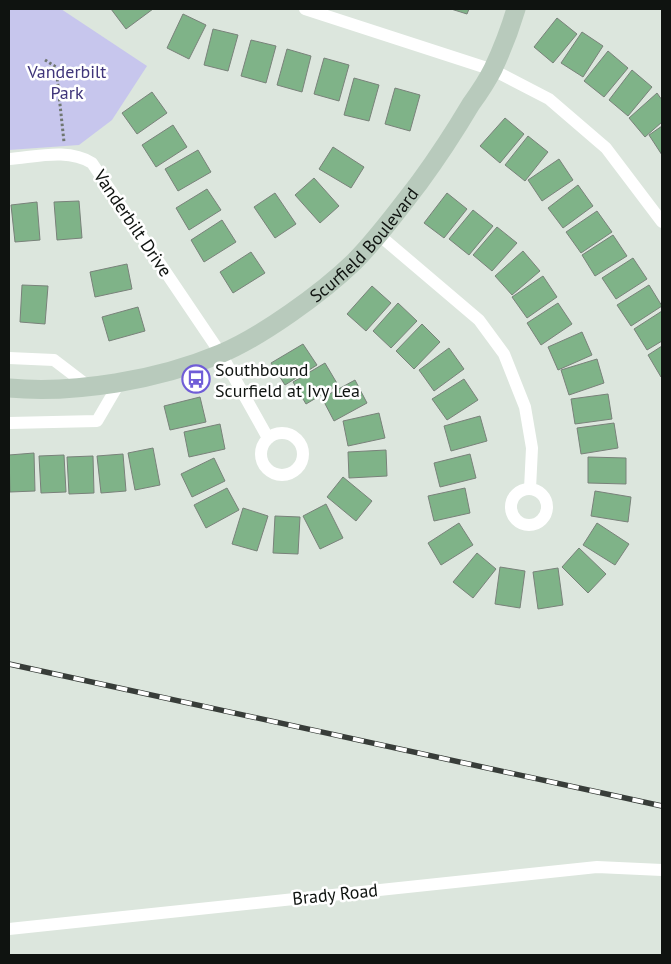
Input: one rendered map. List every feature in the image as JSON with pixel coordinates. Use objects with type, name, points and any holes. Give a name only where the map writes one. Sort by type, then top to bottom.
[{"type":"street","points":[[305,9],[493,70],[549,99],[606,148],[662,222]]},
{"type":"street","name":"Scurfield Boulevard","points":[[9,388],[40,390],[88,386],[159,373],[221,354],[259,333],[328,285],[355,261],[378,235],[440,155],[493,70],[516,9]]},
{"type":"street","name":"Vanderbilt Drive","points":[[9,159],[65,155],[80,156],[92,163],[221,354],[268,438]]},
{"type":"street","points":[[378,235],[479,320],[504,354],[525,407],[532,448],[530,489]]},
{"type":"street","points":[[9,358],[54,360],[88,386]]},
{"type":"street","points":[[9,423],[97,422],[121,380]]},
{"type":"street","name":"Brady Road","points":[[9,929],[597,867],[662,870]]},
{"type":"path","points":[[45,60],[56,67],[65,155]]},
{"type":"green space","name":"Vanderbilt Park","points":[[9,9],[61,9],[147,66],[112,120],[79,145],[9,150]]},
{"type":"building","points":[[111,9],[153,9],[126,29]]},
{"type":"building","points":[[451,9],[469,9],[467,14]]},
{"type":"building","points":[[183,14],[206,25],[189,59],[167,48]]},
{"type":"building","points":[[557,18],[577,34],[553,63],[534,47]]},
{"type":"building","points":[[213,29],[238,35],[228,71],[204,65]]},
{"type":"building","points":[[582,32],[603,46],[583,77],[561,63]]},
{"type":"building","points":[[251,40],[276,46],[266,83],[241,76]]},
{"type":"building","points":[[287,49],[311,56],[302,92],[277,85]]},
{"type":"building","points":[[608,51],[628,68],[604,97],[584,81]]},
{"type":"building","points":[[324,58],[349,65],[339,101],[314,94]]},
{"type":"building","points":[[632,70],[652,87],[628,116],[609,100]]},
{"type":"building","points":[[354,78],[379,85],[369,121],[344,115]]},
{"type":"building","points":[[395,88],[420,95],[410,131],[385,124]]},
{"type":"building","points":[[152,92],[167,113],[137,134],[122,113]]},
{"type":"building","points":[[657,93],[662,100],[662,122],[645,137],[629,118]]},
{"type":"building","points":[[505,118],[524,134],[500,163],[480,146]]},
{"type":"building","points":[[173,125],[187,147],[156,167],[142,145]]},
{"type":"building","points":[[662,126],[662,155],[649,135]]},
{"type":"building","points":[[528,136],[548,152],[525,181],[505,165]]},
{"type":"building","points":[[333,147],[364,167],[351,188],[319,169]]},
{"type":"building","points":[[198,150],[211,172],[178,191],[165,169]]},
{"type":"building","points":[[559,159],[573,180],[542,201],[528,180]]},
{"type":"building","points":[[314,178],[339,206],[320,223],[295,195]]},
{"type":"building","points":[[578,185],[593,206],[563,228],[548,208]]},
{"type":"building","points":[[207,189],[221,210],[189,230],[176,208]]},
{"type":"building","points":[[275,193],[296,224],[275,238],[254,207]]},
{"type":"building","points":[[447,193],[467,209],[444,238],[424,223]]},
{"type":"building","points":[[79,201],[82,238],[57,240],[54,202]]},
{"type":"building","points":[[37,202],[40,240],[15,242],[11,205]]},
{"type":"building","points":[[473,210],[493,226],[469,255],[449,239]]},
{"type":"building","points":[[597,211],[612,232],[581,253],[566,232]]},
{"type":"building","points":[[222,220],[236,242],[204,262],[191,240]]},
{"type":"building","points":[[497,227],[517,243],[492,271],[473,255]]},
{"type":"building","points":[[613,235],[627,256],[595,276],[582,255]]},
{"type":"building","points":[[523,251],[540,271],[512,295],[495,276]]},
{"type":"building","points":[[251,252],[265,273],[233,293],[220,272]]},
{"type":"building","points":[[633,258],[647,279],[616,299],[602,278]]},
{"type":"building","points":[[127,264],[132,289],[95,297],[90,272]]},
{"type":"building","points":[[543,276],[557,297],[527,318],[512,297]]},
{"type":"building","points":[[22,285],[48,286],[45,324],[20,322]]},
{"type":"building","points":[[649,285],[662,306],[631,326],[617,305]]},
{"type":"building","points":[[372,286],[391,303],[366,331],[347,314]]},
{"type":"building","points":[[398,303],[417,321],[391,348],[373,331]]},
{"type":"building","points":[[558,303],[572,324],[541,345],[527,323]]},
{"type":"building","points":[[138,307],[145,331],[109,341],[102,317]]},
{"type":"building","points":[[662,311],[662,341],[647,350],[634,329]]},
{"type":"building","points":[[422,324],[440,342],[414,369],[396,351]]},
{"type":"building","points":[[582,332],[592,355],[558,370],[548,347]]},
{"type":"building","points":[[303,344],[317,365],[285,385],[271,363]]},
{"type":"building","points":[[662,346],[662,376],[661,377],[648,355]]},
{"type":"building","points":[[449,348],[464,369],[434,391],[419,370]]},
{"type":"building","points":[[597,359],[604,383],[569,395],[561,370]]},
{"type":"building","points":[[325,363],[338,385],[306,404],[293,382]]},
{"type":"building","points":[[464,379],[478,400],[447,420],[432,399]]},
{"type":"building","points":[[355,380],[367,403],[334,421],[322,398]]},
{"type":"building","points":[[608,394],[612,419],[575,424],[571,399]]},
{"type":"building","points":[[200,397],[206,422],[170,430],[164,406]]},
{"type":"building","points":[[379,413],[385,438],[348,446],[343,421]]},
{"type":"building","points":[[480,416],[487,441],[451,451],[444,426]]},
{"type":"building","points":[[614,423],[618,448],[581,454],[577,428]]},
{"type":"building","points":[[220,424],[225,449],[189,457],[184,432]]},
{"type":"building","points":[[153,448],[160,485],[135,490],[128,453]]},
{"type":"building","points":[[386,450],[387,476],[349,478],[348,452]]},
{"type":"building","points":[[34,453],[35,491],[10,492],[9,455]]},
{"type":"building","points":[[123,454],[126,491],[101,493],[97,456]]},
{"type":"building","points":[[470,454],[476,478],[440,487],[434,463]]},
{"type":"building","points":[[64,455],[66,492],[41,493],[39,456]]},
{"type":"building","points":[[93,456],[94,493],[69,494],[67,457]]},
{"type":"building","points":[[588,457],[626,458],[626,484],[588,483]]},
{"type":"building","points":[[214,458],[225,481],[192,497],[181,474]]},
{"type":"building","points":[[343,477],[372,501],[356,521],[327,497]]},
{"type":"building","points":[[227,488],[239,510],[206,528],[194,505]]},
{"type":"building","points":[[465,488],[470,513],[434,521],[428,496]]},
{"type":"building","points":[[595,491],[631,497],[628,522],[591,516]]},
{"type":"building","points":[[326,504],[343,538],[320,549],[303,516]]},
{"type":"building","points":[[243,508],[268,516],[257,551],[232,544]]},
{"type":"building","points":[[275,516],[300,517],[298,554],[273,553]]},
{"type":"building","points":[[459,523],[473,545],[441,565],[428,543]]},
{"type":"building","points":[[597,523],[629,544],[615,565],[583,545]]},
{"type":"building","points":[[579,548],[606,574],[588,593],[562,567]]},
{"type":"building","points":[[477,553],[496,569],[473,598],[453,582]]},
{"type":"building","points":[[500,567],[525,571],[520,608],[495,604]]},
{"type":"building","points":[[558,568],[563,605],[538,609],[533,572]]},
{"type":"railway","points":[[9,664],[662,806]]},
{"type":"place","name":"Southbound Scurfield at Ivy Lea","points":[[196,379]]}]
